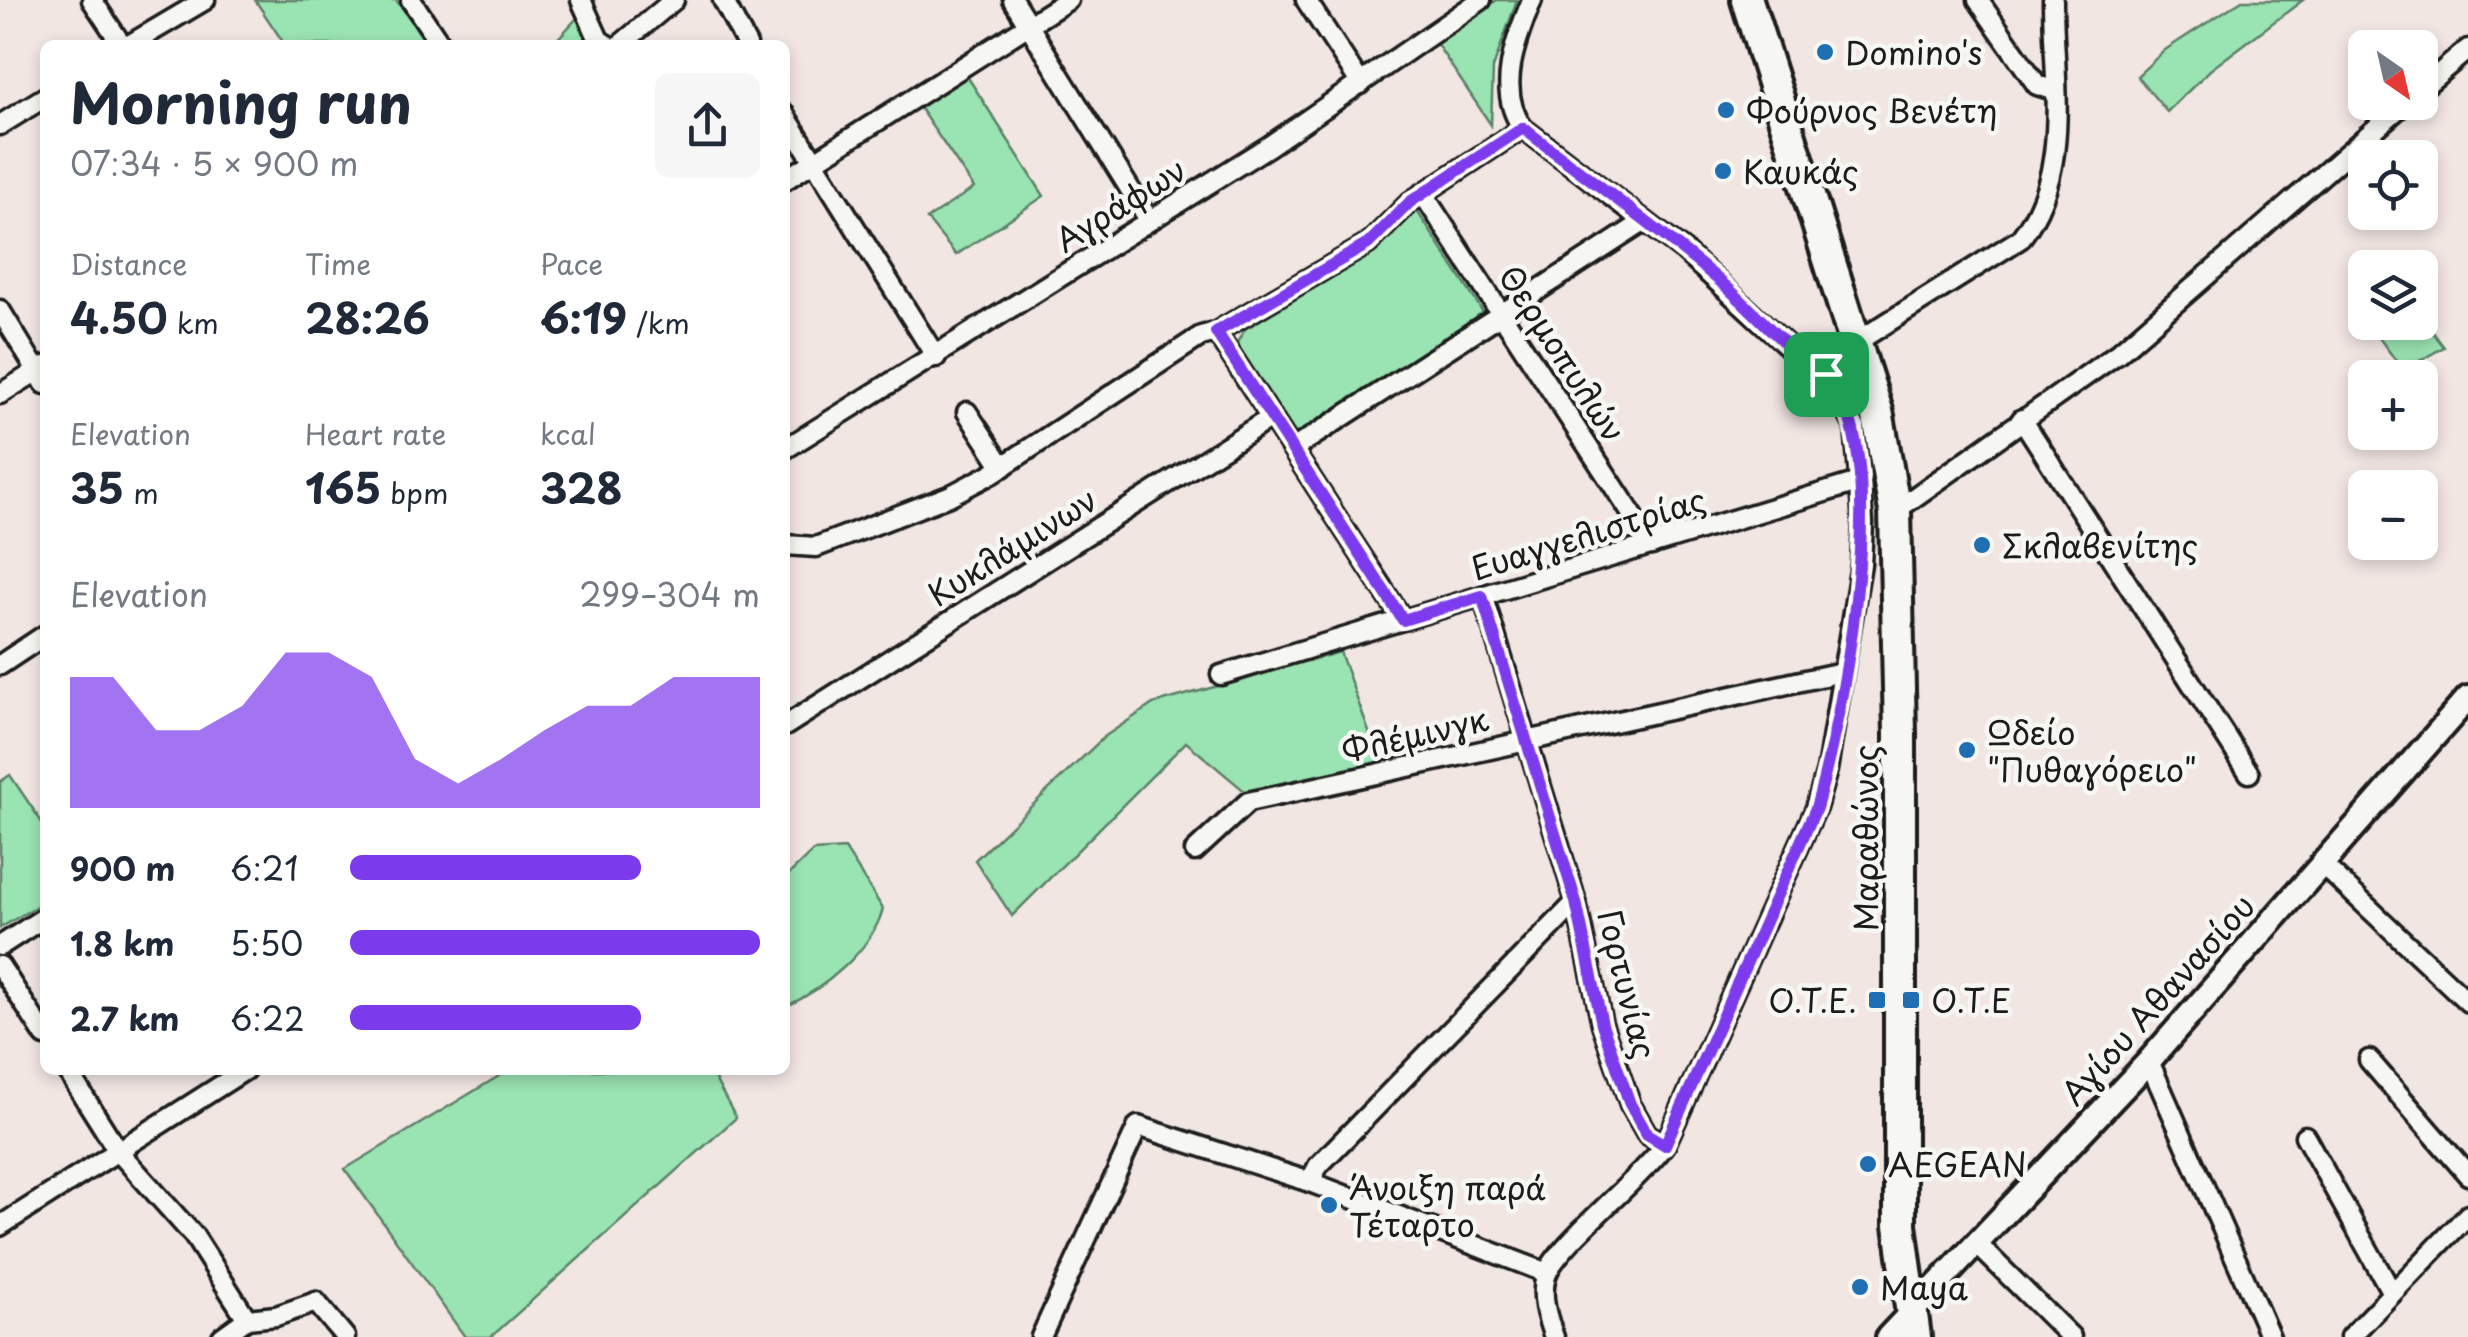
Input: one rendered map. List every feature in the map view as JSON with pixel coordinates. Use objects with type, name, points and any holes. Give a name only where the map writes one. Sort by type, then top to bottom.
[{"type":"main road","name":"Μαραθώνος","points":[[1747,0],[1878,412],[1895,511],[1900,722],[1900,1225],[1912,1324]]},
{"type":"street","points":[[92,0],[122,40]]},
{"type":"street","points":[[135,40],[205,0]]},
{"type":"street","points":[[411,0],[438,40]]},
{"type":"street","points":[[581,0],[599,40]]},
{"type":"street","points":[[626,40],[674,0]]},
{"type":"street","points":[[722,0],[744,40]]},
{"type":"street","points":[[1013,0],[1149,220]]},
{"type":"street","points":[[790,177],[1068,0]]},
{"type":"street","points":[[1306,0],[1361,84]]},
{"type":"street","name":"Αγράφων","points":[[790,446],[936,357],[1361,84],[1481,0]]},
{"type":"street","points":[[1532,0],[1512,60],[1509,93],[1514,115],[1523,128],[1710,273],[1791,349],[1826,374],[1855,427],[1861,564],[1816,808],[1665,1145],[1648,1170],[1581,1232],[1546,1273],[1544,1292],[1554,1337]]},
{"type":"street","points":[[1978,0],[2037,85],[2054,90]]},
{"type":"street","points":[[1826,374],[1855,344],[1989,262],[2030,227],[2052,182],[2053,0]]},
{"type":"street","points":[[2438,75],[2468,49]]},
{"type":"street","points":[[0,125],[40,100]]},
{"type":"street","points":[[1895,511],[2118,353],[2385,120]]},
{"type":"street","points":[[790,124],[936,357]]},
{"type":"street","points":[[790,544],[816,547],[949,496],[1002,467],[1201,336],[1216,332],[1368,244],[1423,194],[1523,128]]},
{"type":"street","name":"Θερμοπυλών","points":[[1423,194],[1652,545]]},
{"type":"street","points":[[1293,449],[1642,223]]},
{"type":"street","points":[[0,310],[40,371]]},
{"type":"street","points":[[1216,332],[1403,620]]},
{"type":"street","points":[[0,394],[40,375]]},
{"type":"street","points":[[966,412],[1002,467]]},
{"type":"street","name":"Κυκλάμινων","points":[[790,723],[1272,417]]},
{"type":"street","points":[[2022,419],[2248,772]]},
{"type":"street","name":"Ευαγγελιστρίας","points":[[1221,674],[1858,482]]},
{"type":"street","name":"Γορτυνίας","points":[[1482,596],[1576,902],[1602,1024],[1630,1104],[1647,1134],[1665,1145]]},
{"type":"street","points":[[0,665],[40,639]]},
{"type":"street","name":"Φλέμινγκ","points":[[1195,851],[1248,802],[1842,672]]},
{"type":"street","name":"Αγίου Αθανασίου","points":[[1888,1337],[1912,1324],[1978,1245],[2148,1061],[2468,698]]},
{"type":"street","points":[[2322,863],[2468,1002]]},
{"type":"street","points":[[1310,1182],[1318,1166],[1576,902]]},
{"type":"street","points":[[0,946],[40,920]]},
{"type":"street","points":[[0,966],[40,1028]]},
{"type":"street","points":[[2369,1060],[2468,1175]]},
{"type":"street","points":[[2148,1061],[2270,1337]]},
{"type":"street","points":[[69,1075],[118,1150],[194,1236],[247,1319]]},
{"type":"street","points":[[0,1226],[236,1075]]},
{"type":"street","points":[[1042,1337],[1138,1126],[1310,1182],[1546,1273]]},
{"type":"street","points":[[2305,1136],[2392,1293]]},
{"type":"street","points":[[2350,1337],[2468,1215]]},
{"type":"street","points":[[1978,1245],[2072,1337]]},
{"type":"street","points":[[222,1337],[247,1319],[276,1316],[316,1302],[345,1337]]},
{"type":"green space","points":[[255,0],[396,0],[426,40],[282,40]]},
{"type":"green space","points":[[1497,0],[1517,0],[1493,68],[1491,125],[1436,43]]},
{"type":"green space","points":[[2242,0],[2303,0],[2210,70],[2167,112],[2137,76],[2165,50]]},
{"type":"green space","points":[[578,17],[589,40],[557,40]]},
{"type":"green space","points":[[967,76],[1044,196],[956,255],[927,219],[974,188],[919,107]]},
{"type":"green space","points":[[1417,211],[1483,312],[1296,436],[1235,346],[1245,329],[1358,262]]},
{"type":"green space","points":[[2438,339],[2444,347],[2421,360],[2396,360],[2381,340]]},
{"type":"green space","points":[[1340,652],[1380,762],[1248,794],[1186,742],[1012,916],[975,860],[1104,737],[1153,704]]},
{"type":"green space","points":[[10,775],[40,820],[40,904],[0,928],[0,782]]},
{"type":"green space","points":[[845,849],[883,909],[857,954],[830,979],[790,1004],[790,873],[813,851]]},
{"type":"green space","points":[[501,1075],[713,1075],[736,1118],[491,1337],[465,1337],[345,1169]]},
{"type":"place","name":"Domino's","points":[[1825,52]]},
{"type":"place","name":"Φούρνος Βενέτη","points":[[1726,110]]},
{"type":"place","name":"Καυκάς","points":[[1723,171]]},
{"type":"place","name":"Σκλαβενίτης","points":[[1982,545]]},
{"type":"place","name":"Ωδείο \"Πυθαγόρειο\"","points":[[1967,750]]},
{"type":"place","name":"Ο.Τ.Ε.","points":[[1877,1000]]},
{"type":"place","name":"Ο.Τ.Ε","points":[[1911,1000]]},
{"type":"place","name":"AEGEAN","points":[[1868,1164]]},
{"type":"place","name":"Άνοιξη παρά Τέταρτο","points":[[1329,1205]]},
{"type":"place","name":"Maya","points":[[1860,1287]]},
{"type":"route","points":[[1523,128],[1724,284],[1791,349],[1826,374],[1855,427],[1863,523],[1861,564],[1826,770],[1816,808],[1665,1145],[1647,1134],[1630,1104],[1602,1024],[1576,902],[1482,596],[1403,620],[1216,332],[1368,244],[1410,202],[1523,128]]}]
